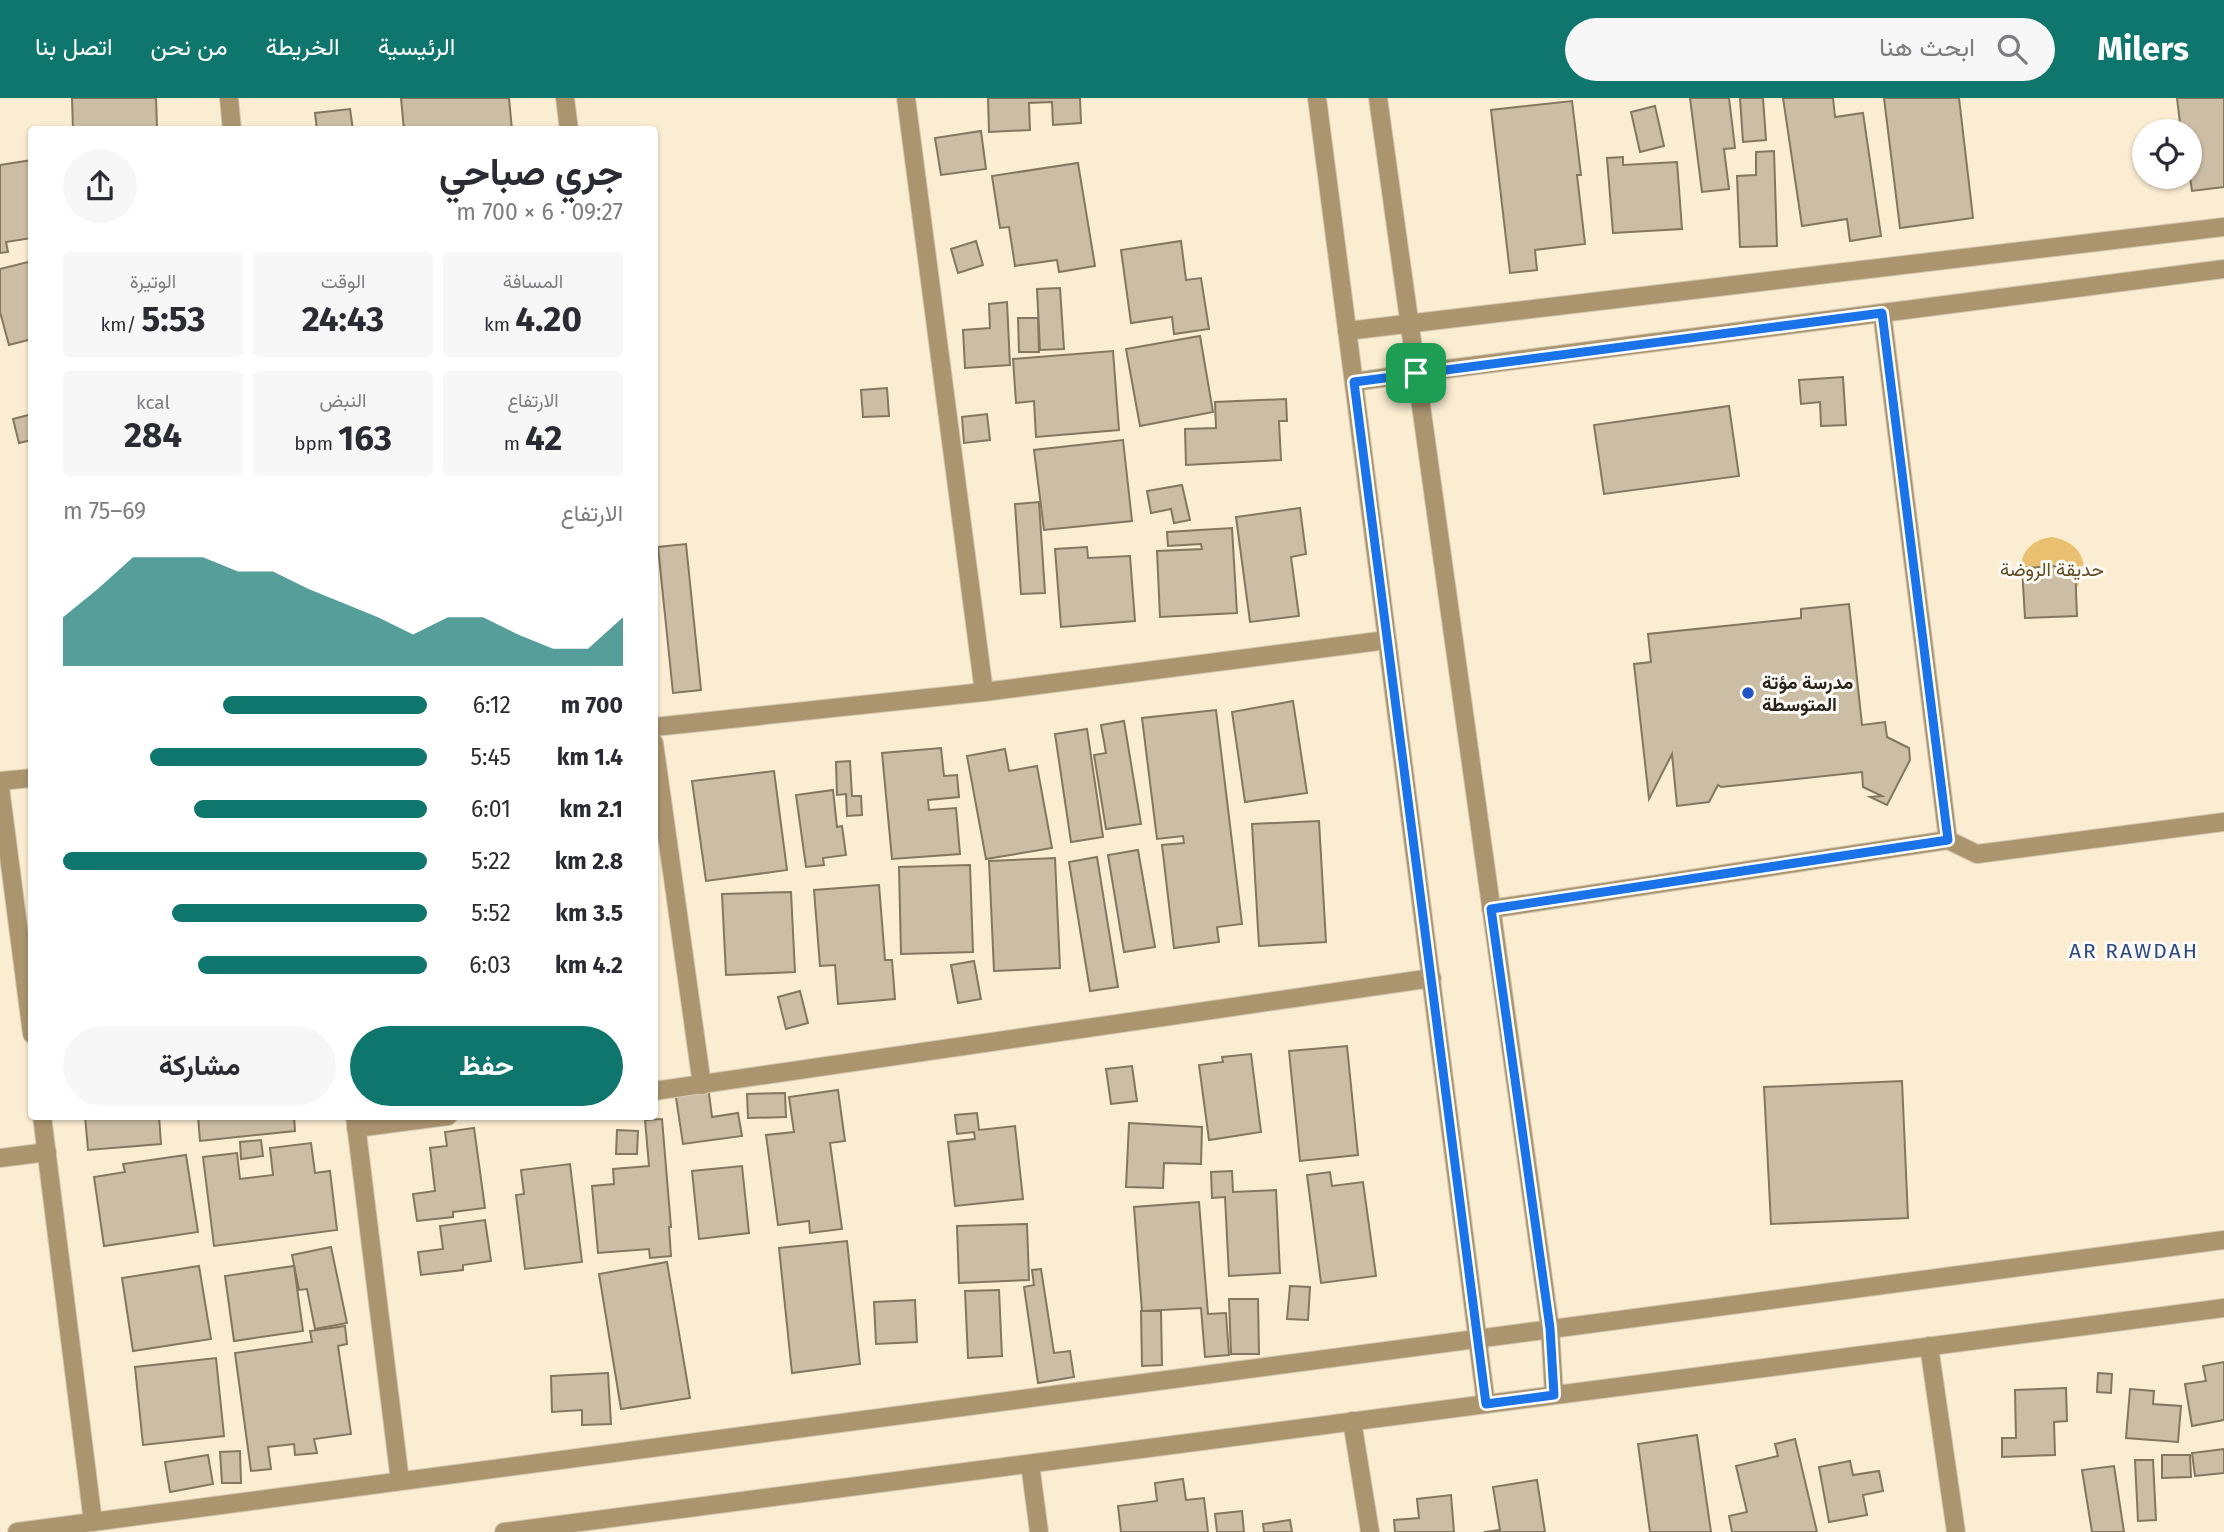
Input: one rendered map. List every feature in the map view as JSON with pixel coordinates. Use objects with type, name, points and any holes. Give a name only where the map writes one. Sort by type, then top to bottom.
[{"type":"street","points":[[229,98],[232,126]]},
{"type":"street","points":[[565,98],[568,126]]},
{"type":"street","points":[[906,98],[984,692]]},
{"type":"street","points":[[1317,98],[1486,1404]]},
{"type":"street","points":[[1378,98],[1550,1328],[1554,1395]]},
{"type":"street","points":[[1347,331],[2224,227]]},
{"type":"street","points":[[1354,382],[2224,269]]},
{"type":"street","points":[[1882,313],[1948,840]]},
{"type":"street","points":[[658,727],[984,692],[1387,640]]},
{"type":"street","points":[[658,772],[702,1086]]},
{"type":"street","points":[[0,781],[28,778]]},
{"type":"street","points":[[0,787],[28,1003]]},
{"type":"street","points":[[1491,909],[1948,840],[1977,854],[2224,821]]},
{"type":"street","points":[[658,1091],[1432,978]]},
{"type":"street","points":[[43,1120],[93,1522]]},
{"type":"street","points":[[387,1120],[356,1122],[400,1481]]},
{"type":"street","points":[[0,1158],[47,1152]]},
{"type":"street","points":[[17,1532],[2224,1240]]},
{"type":"street","points":[[504,1532],[2224,1308]]},
{"type":"street","points":[[1929,1346],[1956,1532]]},
{"type":"street","points":[[1352,1421],[1370,1532]]},
{"type":"street","points":[[1030,1464],[1039,1532]]},
{"type":"green space","name":"حديقة الروضة","points":[[2051,537],[2070,544],[2082,557],[2083,574],[2073,593],[2024,585],[2021,568],[2024,554],[2035,543]]},
{"type":"building","points":[[72,98],[156,98],[157,126],[73,126]]},
{"type":"building","points":[[401,98],[509,98],[512,126],[404,126]]},
{"type":"building","points":[[988,98],[1080,98],[1081,123],[1053,125],[1052,102],[1029,103],[1030,130],[989,132]]},
{"type":"building","points":[[1690,98],[1729,98],[1735,148],[1724,149],[1729,189],[1702,192]]},
{"type":"building","points":[[1740,98],[1763,98],[1766,140],[1743,142]]},
{"type":"building","points":[[1783,98],[1833,98],[1835,117],[1863,113],[1881,236],[1850,241],[1847,219],[1802,226]]},
{"type":"building","points":[[1884,98],[1959,98],[1973,218],[1900,228]]},
{"type":"building","points":[[2177,98],[2224,98],[2224,187],[2192,191],[2202,189],[2202,119],[2180,119]]},
{"type":"building","points":[[1572,101],[1581,175],[1577,175],[1585,244],[1535,250],[1537,270],[1510,273],[1491,110]]},
{"type":"building","points":[[1655,106],[1664,146],[1640,152],[1631,112]]},
{"type":"building","points":[[350,109],[352,126],[317,126],[315,113]]},
{"type":"building","points":[[981,131],[986,169],[941,175],[935,138]]},
{"type":"building","points":[[1774,151],[1777,246],[1740,247],[1737,176],[1756,175],[1756,152]]},
{"type":"building","points":[[1623,157],[1623,165],[1677,162],[1682,229],[1613,233],[1607,158]]},
{"type":"building","points":[[28,161],[28,239],[6,242],[8,252],[0,253],[0,165]]},
{"type":"building","points":[[1078,163],[1095,266],[1059,272],[1057,260],[1015,266],[1009,227],[1000,228],[992,176]]},
{"type":"building","points":[[976,241],[983,265],[958,273],[951,249]]},
{"type":"building","points":[[1181,241],[1186,280],[1201,278],[1209,329],[1174,334],[1172,317],[1131,323],[1121,250]]},
{"type":"building","points":[[28,262],[28,340],[9,345],[0,312],[0,269]]},
{"type":"building","points":[[1060,288],[1064,349],[1040,350],[1037,289]]},
{"type":"building","points":[[1007,302],[1010,365],[965,368],[963,330],[990,328],[989,304]]},
{"type":"building","points":[[1018,318],[1038,318],[1039,352],[1019,352]]},
{"type":"building","points":[[1200,336],[1213,412],[1140,426],[1126,349]]},
{"type":"building","points":[[1113,351],[1119,430],[1036,437],[1034,401],[1016,403],[1013,359]]},
{"type":"building","points":[[1843,377],[1846,425],[1821,426],[1820,402],[1801,404],[1799,380]]},
{"type":"building","points":[[887,388],[889,416],[863,417],[861,390]]},
{"type":"building","points":[[1286,399],[1287,421],[1279,421],[1281,460],[1186,465],[1185,429],[1216,428],[1215,402]]},
{"type":"building","points":[[1729,406],[1739,476],[1604,494],[1594,425]]},
{"type":"building","points":[[987,414],[990,440],[964,443],[962,417]]},
{"type":"building","points":[[28,415],[28,441],[19,443],[13,419]]},
{"type":"building","points":[[1123,440],[1132,521],[1044,530],[1034,450]]},
{"type":"building","points":[[1182,485],[1190,520],[1174,523],[1171,509],[1151,513],[1147,491]]},
{"type":"building","points":[[1039,502],[1045,593],[1021,594],[1015,504]]},
{"type":"building","points":[[1300,508],[1306,554],[1291,557],[1299,616],[1250,622],[1236,517]]},
{"type":"building","points":[[1232,528],[1237,613],[1160,617],[1157,551],[1202,549],[1201,544],[1168,546],[1167,532]]},
{"type":"building","points":[[686,544],[701,690],[673,693],[658,547]]},
{"type":"building","points":[[1087,547],[1088,558],[1130,556],[1135,621],[1061,627],[1055,549]]},
{"type":"building","points":[[2075,565],[2077,616],[2025,618],[2022,568]]},
{"type":"building","name":"مدرسة مؤتة المتوسطة","points":[[1849,604],[1862,725],[1885,722],[1887,737],[1909,748],[1910,760],[1887,805],[1870,797],[1882,796],[1863,787],[1862,772],[1721,787],[1718,785],[1709,802],[1677,806],[1672,754],[1649,799],[1634,664],[1651,662],[1648,634],[1801,618],[1801,609]]},
{"type":"building","points":[[1293,701],[1307,793],[1245,802],[1232,712]]},
{"type":"building","points":[[1216,710],[1242,924],[1217,927],[1219,942],[1174,948],[1162,845],[1184,843],[1183,836],[1157,839],[1142,718]]},
{"type":"building","points":[[1124,721],[1141,824],[1106,829],[1094,755],[1106,753],[1101,725]]},
{"type":"building","points":[[1087,729],[1103,837],[1071,842],[1055,734]]},
{"type":"building","points":[[941,748],[944,776],[957,775],[959,797],[928,800],[929,810],[956,808],[960,854],[892,859],[882,753]]},
{"type":"building","points":[[1005,749],[1009,771],[1037,766],[1052,848],[986,859],[967,756]]},
{"type":"building","points":[[850,761],[852,796],[861,796],[862,815],[847,816],[846,794],[837,795],[836,762]]},
{"type":"building","points":[[774,771],[787,870],[706,881],[692,781]]},
{"type":"building","points":[[833,790],[837,827],[842,826],[846,855],[823,858],[824,865],[806,867],[796,795]]},
{"type":"building","points":[[1319,821],[1326,942],[1259,946],[1252,824]]},
{"type":"building","points":[[1138,850],[1155,947],[1124,952],[1108,855]]},
{"type":"building","points":[[1097,857],[1118,987],[1090,991],[1069,862]]},
{"type":"building","points":[[1055,858],[1060,968],[994,971],[989,861]]},
{"type":"building","points":[[970,865],[973,952],[901,954],[899,867]]},
{"type":"building","points":[[879,885],[885,960],[892,960],[895,999],[838,1004],[835,965],[820,966],[814,890]]},
{"type":"building","points":[[791,892],[795,972],[726,975],[722,894]]},
{"type":"building","points":[[974,961],[981,999],[958,1003],[951,965]]},
{"type":"building","points":[[800,991],[808,1023],[786,1029],[778,997]]},
{"type":"building","points":[[1347,1046],[1358,1155],[1300,1161],[1289,1051]]},
{"type":"building","points":[[1251,1054],[1261,1132],[1209,1140],[1199,1065],[1223,1062],[1222,1057]]},
{"type":"building","points":[[1132,1066],[1137,1101],[1111,1104],[1106,1069]]},
{"type":"building","points":[[1902,1081],[1908,1218],[1771,1224],[1764,1087]]},
{"type":"building","points":[[708,1086],[712,1117],[738,1113],[742,1136],[683,1144],[675,1091]]},
{"type":"building","points":[[838,1090],[845,1141],[830,1143],[842,1229],[810,1233],[809,1221],[778,1225],[766,1135],[794,1132],[789,1097]]},
{"type":"building","points":[[785,1093],[786,1117],[748,1118],[747,1094]]},
{"type":"building","points":[[977,1113],[979,1130],[1015,1126],[1023,1199],[955,1206],[948,1142],[975,1139],[974,1132],[957,1134],[955,1115]]},
{"type":"building","points":[[662,1119],[671,1256],[650,1258],[649,1249],[598,1253],[592,1186],[614,1184],[613,1169],[649,1166],[645,1120]]},
{"type":"building","points":[[85,1120],[159,1120],[161,1144],[88,1150]]},
{"type":"building","points":[[198,1120],[294,1120],[295,1131],[200,1141]]},
{"type":"building","points":[[1129,1123],[1202,1127],[1201,1164],[1164,1163],[1163,1188],[1126,1187]]},
{"type":"building","points":[[474,1128],[485,1208],[453,1212],[453,1217],[417,1221],[413,1194],[435,1191],[430,1148],[447,1146],[445,1132]]},
{"type":"building","points":[[617,1130],[638,1131],[637,1154],[616,1154]]},
{"type":"building","points":[[261,1140],[263,1156],[241,1159],[240,1142]]},
{"type":"building","points":[[311,1143],[315,1173],[330,1171],[337,1230],[214,1246],[203,1157],[237,1153],[240,1179],[273,1175],[270,1148]]},
{"type":"building","points":[[186,1155],[198,1232],[104,1246],[94,1177],[125,1172],[123,1164]]},
{"type":"building","points":[[570,1164],[582,1262],[525,1269],[516,1195],[524,1194],[521,1170]]},
{"type":"building","points":[[742,1166],[749,1233],[699,1239],[692,1171]]},
{"type":"building","points":[[1232,1171],[1233,1192],[1276,1190],[1280,1273],[1229,1276],[1225,1197],[1212,1198],[1211,1172]]},
{"type":"building","points":[[1330,1172],[1332,1186],[1363,1182],[1376,1276],[1321,1283],[1307,1175]]},
{"type":"building","points":[[1199,1202],[1208,1314],[1226,1313],[1229,1355],[1205,1357],[1201,1308],[1142,1311],[1134,1207]]},
{"type":"building","points":[[485,1220],[491,1261],[463,1265],[463,1270],[421,1275],[418,1252],[443,1249],[440,1226]]},
{"type":"building","points":[[1027,1224],[1029,1280],[959,1283],[957,1226]]},
{"type":"building","points":[[847,1241],[860,1364],[792,1373],[779,1248]]},
{"type":"building","points":[[331,1247],[347,1323],[315,1329],[307,1289],[299,1290],[292,1255]]},
{"type":"building","points":[[667,1262],[690,1398],[621,1409],[599,1274]]},
{"type":"building","points":[[199,1266],[211,1339],[133,1351],[122,1278]]},
{"type":"building","points":[[294,1266],[303,1331],[234,1341],[225,1276]]},
{"type":"building","points":[[1041,1269],[1054,1353],[1070,1351],[1074,1377],[1038,1383],[1024,1287],[1034,1285],[1032,1270]]},
{"type":"building","points":[[1290,1286],[1310,1287],[1308,1320],[1287,1319]]},
{"type":"building","points":[[999,1290],[1002,1356],[968,1358],[965,1291]]},
{"type":"building","points":[[1229,1299],[1258,1299],[1259,1354],[1231,1354]]},
{"type":"building","points":[[915,1300],[917,1342],[876,1344],[874,1302]]},
{"type":"building","points":[[1141,1311],[1161,1311],[1162,1365],[1142,1366]]},
{"type":"building","points":[[345,1326],[347,1344],[338,1346],[351,1434],[314,1439],[317,1453],[295,1455],[294,1444],[268,1447],[271,1469],[251,1471],[235,1353],[312,1342],[310,1331]]},
{"type":"building","points":[[216,1358],[224,1436],[143,1445],[135,1367]]},
{"type":"building","points":[[2224,1362],[2224,1420],[2192,1426],[2185,1384],[2206,1381],[2203,1366]]},
{"type":"building","points":[[608,1373],[611,1424],[582,1425],[582,1410],[552,1412],[551,1376]]},
{"type":"building","points":[[2098,1373],[2112,1374],[2111,1393],[2097,1392]]},
{"type":"building","points":[[2066,1388],[2067,1421],[2054,1422],[2055,1455],[2002,1457],[2002,1438],[2016,1438],[2015,1390]]},
{"type":"building","points":[[2130,1389],[2154,1391],[2153,1404],[2181,1406],[2178,1442],[2126,1438]]},
{"type":"building","points":[[1697,1435],[1711,1532],[1650,1532],[1638,1444]]},
{"type":"building","points":[[1795,1439],[1817,1532],[1732,1532],[1729,1516],[1747,1512],[1736,1466],[1778,1456],[1775,1444]]},
{"type":"building","points":[[2224,1449],[2224,1473],[2195,1476],[2192,1453]]},
{"type":"building","points":[[240,1451],[241,1483],[222,1483],[220,1452]]},
{"type":"building","points":[[208,1455],[213,1484],[170,1492],[165,1462]]},
{"type":"building","points":[[2162,1455],[2190,1455],[2191,1477],[2162,1478]]},
{"type":"building","points":[[2135,1460],[2153,1460],[2156,1520],[2138,1521]]},
{"type":"building","points":[[1850,1461],[1853,1475],[1879,1471],[1883,1491],[1863,1495],[1867,1515],[1829,1522],[1819,1467]]},
{"type":"building","points":[[2114,1466],[2124,1532],[2092,1532],[2082,1470]]},
{"type":"building","points":[[1183,1479],[1186,1500],[1204,1498],[1208,1532],[1121,1532],[1118,1506],[1157,1501],[1155,1483]]},
{"type":"building","points":[[1537,1480],[1545,1532],[1484,1532],[1500,1530],[1493,1487]]},
{"type":"building","points":[[1451,1495],[1454,1532],[1395,1532],[1394,1520],[1419,1518],[1417,1499]]},
{"type":"building","points":[[1242,1511],[1244,1532],[1217,1532],[1215,1514]]},
{"type":"building","points":[[1290,1520],[1292,1532],[1264,1532],[1263,1524]]},
{"type":"place","name":"مدرسة مؤتة المتوسطة","points":[[1748,693]]},
{"type":"district","name":"AR RAWDAH","points":[[2134,951]]},
{"type":"route","points":[[1882,313],[1948,840],[1491,909],[1550,1328],[1554,1395],[1486,1404],[1354,382],[1416,373],[1882,313]]}]
